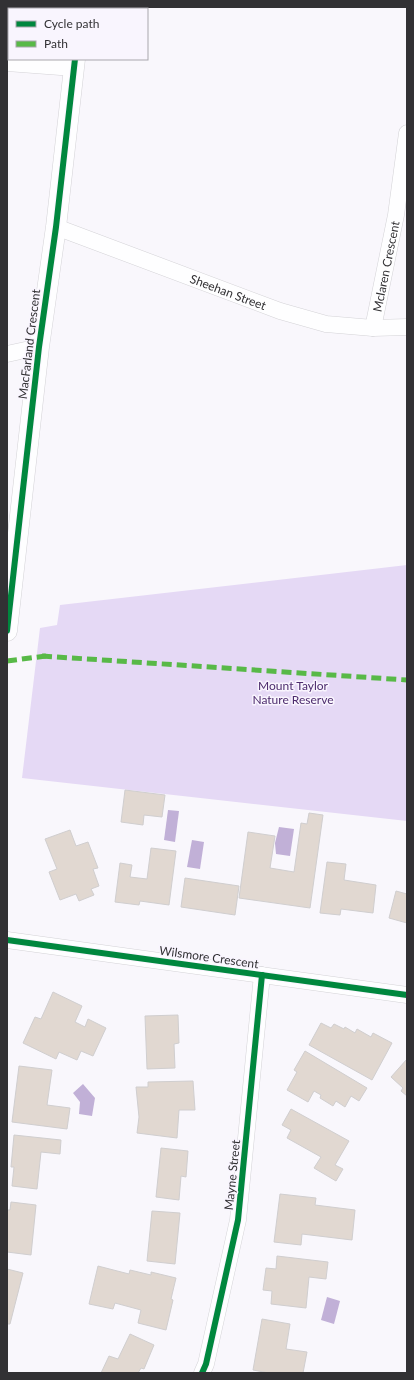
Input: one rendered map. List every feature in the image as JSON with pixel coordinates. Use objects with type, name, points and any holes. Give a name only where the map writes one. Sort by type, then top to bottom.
[{"type":"street","points":[[7,63],[74,63]]},
{"type":"street","name":"MacFarland Crescent","points":[[7,631],[39,347],[56,227],[74,63]]},
{"type":"street","name":"Mclaren Crescent","points":[[373,328],[396,215],[407,133]]},
{"type":"street","name":"Sheehan Street","points":[[56,227],[280,312],[326,324],[373,328],[407,328]]},
{"type":"street","points":[[7,354],[39,347]]},
{"type":"street","name":"Wilsmore Crescent","points":[[7,940],[407,995]]},
{"type":"street","name":"Mayne Street","points":[[202,1373],[206,1364],[238,1220],[262,975]]},
{"type":"green space","name":"Mount Taylor Nature Reserve","points":[[407,565],[407,821],[22,778],[40,628],[57,625],[60,605]]},
{"type":"shaded area","points":[[168,810],[179,811],[175,842],[164,840]]},
{"type":"shaded area","points":[[279,827],[294,829],[290,856],[276,854],[275,843]]},
{"type":"shaded area","points":[[192,840],[204,842],[200,869],[187,867]]},
{"type":"shaded area","points":[[83,1084],[95,1098],[92,1116],[79,1114],[80,1102],[73,1093]]},
{"type":"shaded area","points":[[327,1297],[340,1301],[334,1324],[321,1320]]},
{"type":"building","points":[[125,790],[165,795],[162,817],[144,815],[143,825],[121,822]]},
{"type":"building","points":[[309,813],[323,815],[310,908],[239,898],[248,832],[275,836],[270,868],[294,872],[301,823],[307,824]]},
{"type":"building","points":[[70,830],[76,846],[88,842],[98,868],[93,869],[99,886],[91,889],[94,895],[79,901],[76,894],[60,900],[49,872],[57,869],[45,839]]},
{"type":"building","points":[[151,848],[176,851],[169,905],[140,901],[139,905],[115,902],[120,863],[132,865],[130,877],[147,879]]},
{"type":"building","points":[[327,862],[346,864],[344,880],[376,885],[373,913],[341,909],[340,915],[320,913]]},
{"type":"building","points":[[185,878],[239,886],[235,915],[181,907]]},
{"type":"building","points":[[396,891],[407,894],[407,923],[389,918]]},
{"type":"building","points":[[53,992],[82,1006],[75,1022],[85,1027],[88,1019],[106,1028],[93,1056],[81,1051],[77,1060],[59,1052],[56,1059],[23,1043],[35,1017],[41,1019]]},
{"type":"building","points":[[178,1015],[179,1043],[174,1044],[175,1068],[147,1069],[145,1016]]},
{"type":"building","points":[[321,1023],[331,1028],[334,1024],[344,1029],[345,1027],[355,1033],[357,1029],[371,1037],[373,1033],[392,1043],[372,1080],[309,1045]]},
{"type":"building","points":[[305,1051],[367,1088],[359,1101],[351,1096],[345,1107],[336,1101],[333,1106],[320,1098],[321,1095],[314,1091],[308,1102],[287,1090],[297,1072],[294,1070]]},
{"type":"building","points":[[407,1059],[407,1096],[401,1091],[403,1088],[391,1077]]},
{"type":"building","points":[[19,1066],[52,1070],[47,1105],[70,1108],[67,1129],[12,1122]]},
{"type":"building","points":[[193,1081],[195,1110],[179,1110],[177,1138],[137,1133],[139,1117],[136,1087],[148,1087],[148,1082]]},
{"type":"building","points":[[291,1109],[349,1141],[335,1165],[343,1169],[336,1181],[314,1168],[321,1157],[287,1138],[291,1130],[282,1125]]},
{"type":"building","points":[[14,1135],[61,1140],[60,1154],[41,1152],[37,1189],[12,1186],[14,1167],[11,1167]]},
{"type":"building","points":[[161,1148],[188,1151],[186,1177],[181,1176],[179,1200],[156,1197]]},
{"type":"building","points":[[280,1194],[316,1198],[315,1205],[355,1210],[352,1240],[302,1234],[301,1245],[274,1242]]},
{"type":"building","points":[[11,1202],[36,1205],[31,1255],[7,1252],[7,1210],[10,1210]]},
{"type":"building","points":[[152,1211],[180,1213],[175,1264],[147,1261]]},
{"type":"building","points":[[277,1256],[328,1262],[326,1279],[309,1277],[306,1308],[271,1304],[272,1291],[263,1290],[266,1268],[276,1269]]},
{"type":"building","points":[[98,1266],[129,1274],[130,1270],[151,1275],[151,1272],[176,1278],[171,1299],[173,1300],[166,1330],[138,1323],[141,1310],[115,1303],[113,1309],[89,1304]]},
{"type":"building","points":[[7,1269],[23,1273],[10,1324],[7,1324]]},
{"type":"building","points":[[262,1319],[290,1324],[286,1349],[307,1352],[303,1373],[269,1373],[253,1370]]},
{"type":"building","points":[[130,1334],[154,1345],[144,1369],[141,1368],[138,1373],[101,1373],[109,1356],[118,1359]]},
{"type":"marked path","points":[[42,656],[407,680]]},
{"type":"marked path","points":[[7,661],[46,656]]},
{"type":"cycle path","points":[[7,631],[39,347],[56,227],[75,60]]},
{"type":"cycle path","points":[[7,940],[407,995]]},
{"type":"cycle path","points":[[202,1373],[206,1364],[238,1220],[262,975]]}]
